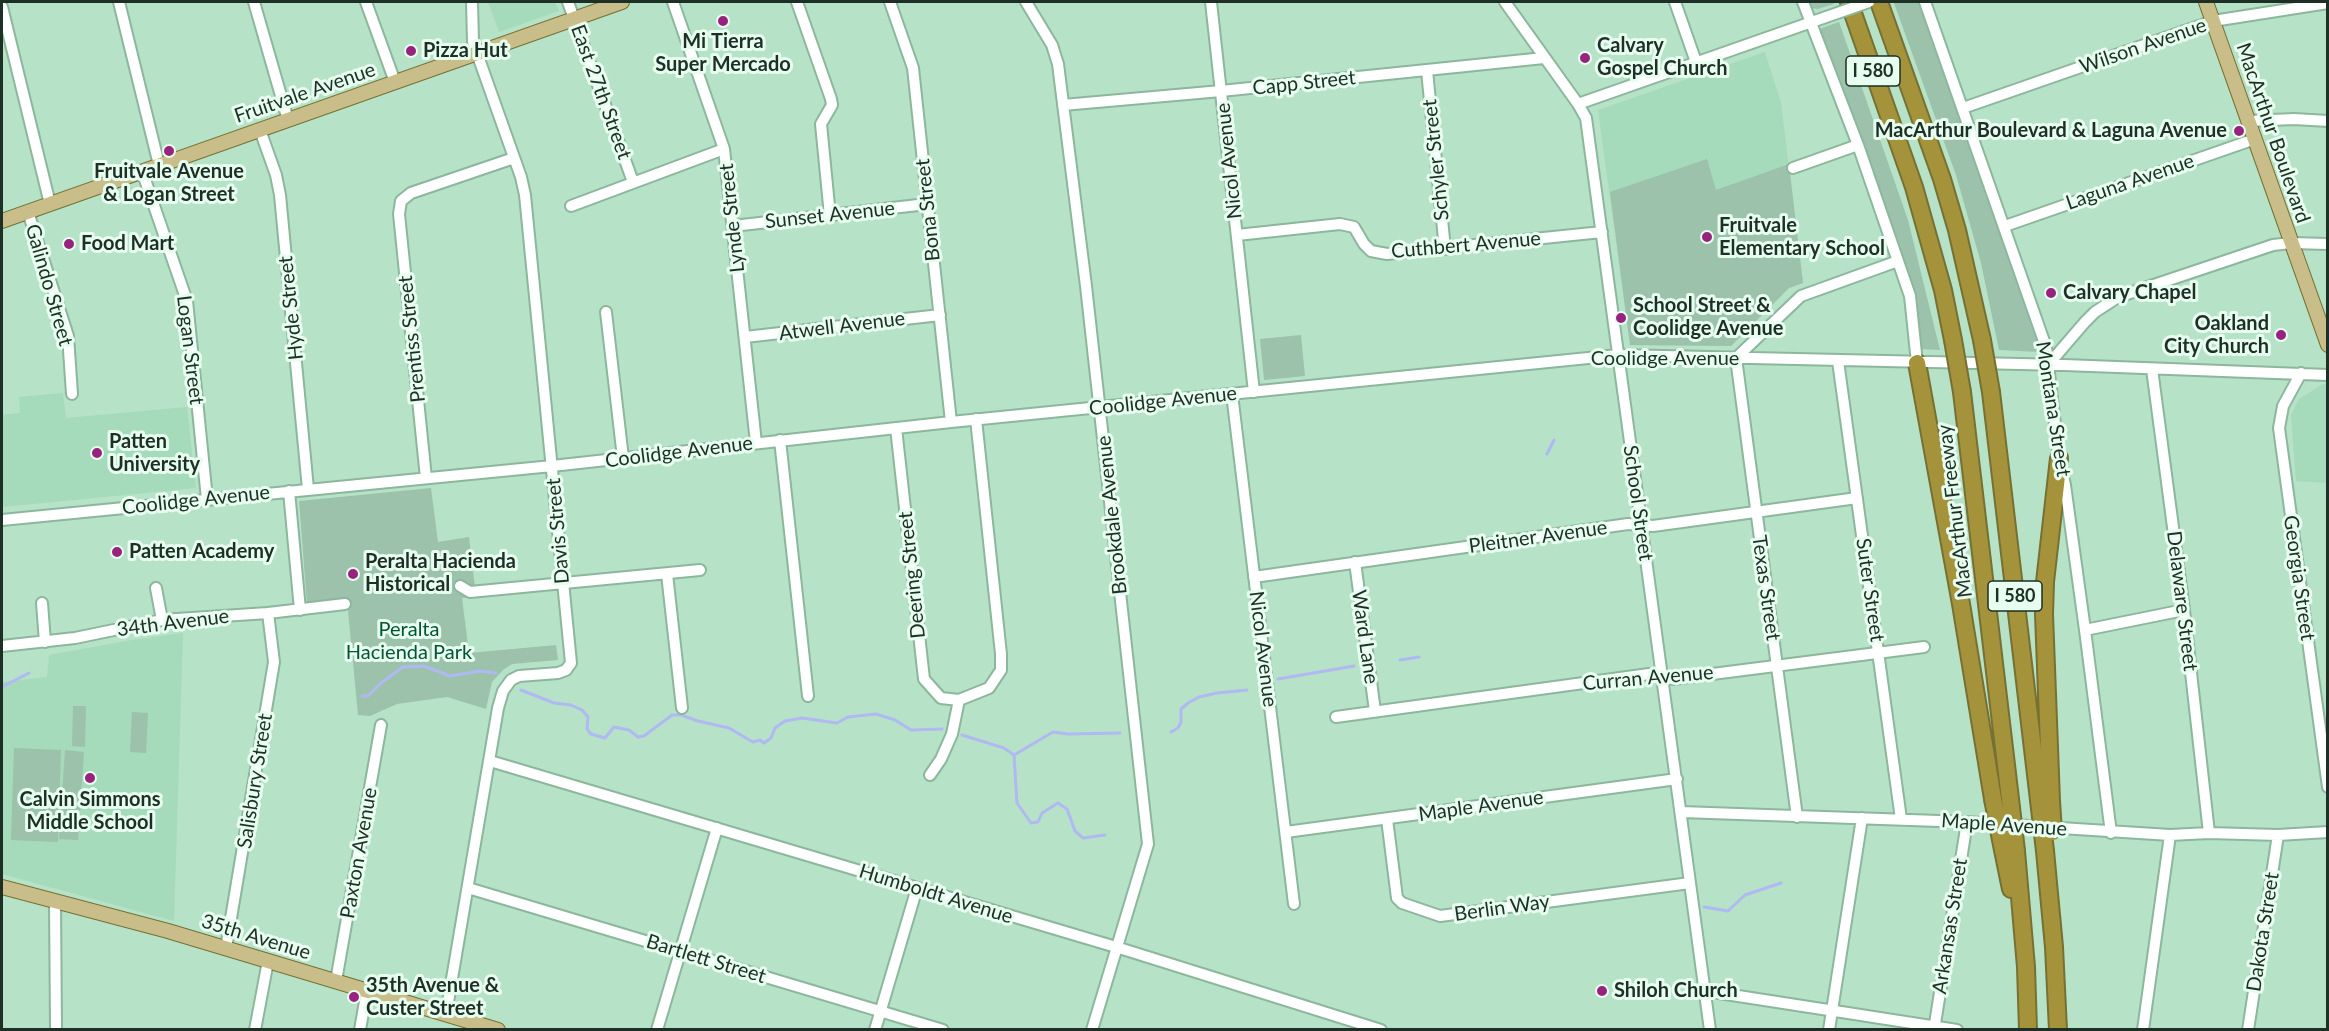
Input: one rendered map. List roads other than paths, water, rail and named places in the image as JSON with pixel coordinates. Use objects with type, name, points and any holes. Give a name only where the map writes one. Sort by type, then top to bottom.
[{"type":"highway","name":"MacArthur Freeway","points":[[1849,2],[1914,187],[1943,290],[1953,340],[1962,392],[2001,799]]},
{"type":"highway","name":"I 580","points":[[1879,2],[1945,189],[1982,340],[1991,392],[2045,800]]},
{"type":"highway","points":[[1917,363],[1961,604],[2001,799],[2026,967],[2028,1029]]},
{"type":"highway","points":[[2058,1029],[2045,800],[2044,614],[2045,582],[2059,458]]},
{"type":"main road","name":"Fruitvale Avenue","points":[[2,221],[622,2]]},
{"type":"main road","name":"MacArthur Boulevard","points":[[2206,2],[2328,345]]},
{"type":"main road","name":"35th Avenue","points":[[2,887],[226,948],[367,990],[446,1014],[465,1025],[498,1029]]},
{"type":"street","points":[[119,2],[159,165]]},
{"type":"street","points":[[254,2],[288,120]]},
{"type":"street","points":[[366,2],[395,82]]},
{"type":"street","name":"Davis Street","points":[[446,1014],[498,708],[503,691],[511,680],[519,676],[558,673],[566,670],[571,663],[525,195],[476,53],[473,42],[472,2]]},
{"type":"street","name":"East 27th Street","points":[[568,2],[633,182]]},
{"type":"street","name":"Lynde Street","points":[[673,2],[724,149],[756,443]]},
{"type":"street","points":[[797,2],[832,105],[821,124],[830,216]]},
{"type":"street","name":"Bona Street","points":[[890,2],[913,68],[951,422]]},
{"type":"street","name":"Brookdale Avenue","points":[[1026,2],[1052,45],[1058,64],[1064,105],[1148,844],[1092,1029]]},
{"type":"street","name":"Nicol Avenue","points":[[1211,2],[1254,392]]},
{"type":"street","name":"School Street","points":[[1505,2],[1586,118],[1710,1029]]},
{"type":"street","points":[[1675,2],[1696,62]]},
{"type":"street","points":[[1803,2],[1858,144],[1910,296],[1917,363]]},
{"type":"street","points":[[1578,104],[1869,2]]},
{"type":"street","name":"Montana Street","points":[[1925,2],[2046,347],[2059,458],[2065,485],[2111,833]]},
{"type":"street","name":"Wilson Avenue","points":[[1963,108],[2213,21],[2328,3]]},
{"type":"street","name":"Galindo Street","points":[[2,7],[50,204]]},
{"type":"street","name":"Capp Street","points":[[1064,105],[1544,58]]},
{"type":"street","name":"Schyler Street","points":[[1427,71],[1445,249]]},
{"type":"street","points":[[2249,121],[2294,118],[2328,121]]},
{"type":"street","name":"Hyde Street","points":[[260,130],[276,175],[280,195],[309,489]]},
{"type":"street","name":"Laguna Avenue","points":[[2005,226],[2255,139]]},
{"type":"street","points":[[1793,168],[1858,144]]},
{"type":"street","points":[[571,206],[724,149]]},
{"type":"street","name":"Prentiss Street","points":[[426,478],[399,214],[401,201],[411,193],[514,158]]},
{"type":"street","name":"Logan Street","points":[[142,171],[187,301],[207,499]]},
{"type":"street","name":"Sunset Avenue","points":[[733,225],[927,204]]},
{"type":"street","name":"Galindo Street","points":[[28,212],[68,336],[72,394]]},
{"type":"street","name":"Cuthbert Avenue","points":[[1237,235],[1340,224],[1354,227],[1371,251],[1387,254],[1602,232]]},
{"type":"street","points":[[2048,365],[2095,312],[2118,297],[2273,245],[2328,244]]},
{"type":"street","points":[[1736,358],[1801,296],[1898,261]]},
{"type":"street","points":[[606,312],[623,458]]},
{"type":"street","name":"Atwell Avenue","points":[[745,338],[940,315]]},
{"type":"street","name":"Coolidge Avenue","points":[[2,520],[552,466],[976,419],[1618,355],[2048,365],[2328,375]]},
{"type":"street","name":"Texas Street","points":[[1736,358],[1797,817]]},
{"type":"street","name":"Suter Street","points":[[1838,361],[1901,819]]},
{"type":"street","name":"Delaware Street","points":[[2152,369],[2184,610],[2209,833]]},
{"type":"street","name":"Georgia Street","points":[[2301,373],[2283,406],[2279,428],[2328,787]]},
{"type":"street","name":"Nicol Avenue","points":[[1232,394],[1294,904]]},
{"type":"street","points":[[930,775],[941,759],[952,734],[959,700],[989,688],[1001,670],[976,419]]},
{"type":"street","name":"Deering Street","points":[[896,428],[924,679],[941,698],[959,700]]},
{"type":"street","points":[[780,440],[808,696]]},
{"type":"street","points":[[289,491],[300,610]]},
{"type":"street","name":"Pleitner Avenue","points":[[1254,577],[1629,524],[1653,526],[1857,498]]},
{"type":"street","name":"Ward Lane","points":[[1355,562],[1375,711]]},
{"type":"street","points":[[460,586],[470,592],[700,570]]},
{"type":"street","points":[[667,574],[682,708]]},
{"type":"street","points":[[156,588],[162,620]]},
{"type":"street","points":[[42,603],[45,642]]},
{"type":"street","name":"34th Avenue","points":[[2,646],[45,642],[162,620],[268,613],[345,604]]},
{"type":"street","points":[[2085,630],[2184,610]]},
{"type":"street","name":"Salisbury Street","points":[[226,948],[274,662],[268,613]]},
{"type":"street","name":"Curran Avenue","points":[[1336,717],[1649,674],[1673,679],[1924,647]]},
{"type":"street","name":"Paxton Avenue","points":[[336,981],[381,725]]},
{"type":"street","name":"Humboldt Avenue","points":[[490,761],[1381,1029]]},
{"type":"street","name":"Maple Avenue","points":[[1286,832],[1677,779]]},
{"type":"street","name":"Maple Avenue","points":[[1681,812],[1967,822],[2170,835],[2209,833],[2278,835],[2328,832]]},
{"type":"street","points":[[1829,1029],[1862,818]]},
{"type":"street","name":"Berlin Way","points":[[1387,819],[1397,898],[1402,903],[1440,916],[1690,883]]},
{"type":"street","name":"Arkansas Street","points":[[1934,1028],[1967,822]]},
{"type":"street","points":[[657,1029],[717,828]]},
{"type":"street","points":[[2143,1029],[2170,835]]},
{"type":"street","name":"Dakota Street","points":[[2248,1029],[2278,835]]},
{"type":"street","name":"Bartlett Street","points":[[468,888],[943,1029]]},
{"type":"street","points":[[875,1029],[917,888]]},
{"type":"street","points":[[55,901],[56,1029]]},
{"type":"street","points":[[255,1029],[268,961]]},
{"type":"street","points":[[360,1029],[367,990]]},
{"type":"street","points":[[1706,991],[1832,1009],[1934,1028],[1957,1029]]},
{"type":"waterway","points":[[1547,454],[1554,440]]},
{"type":"waterway","points":[[1400,660],[1419,657]]},
{"type":"waterway","points":[[362,696],[368,696],[403,667],[424,666],[450,676],[480,671],[496,673]]},
{"type":"waterway","points":[[1278,679],[1354,666]]},
{"type":"waterway","points":[[2,687],[29,673]]},
{"type":"waterway","points":[[521,690],[554,703],[571,705],[582,710],[588,717],[587,729],[591,734],[605,738],[614,727],[629,730],[638,737],[644,736],[672,715],[681,715],[729,728],[753,742],[760,740],[764,743],[771,738],[775,728],[785,721],[802,718],[837,723],[848,717],[876,714],[895,720],[911,730],[942,729]]},
{"type":"waterway","points":[[1171,732],[1178,728],[1181,722],[1181,709],[1188,703],[1199,697],[1217,693],[1247,690]]},
{"type":"waterway","points":[[1014,755],[1053,732],[1120,733]]},
{"type":"waterway","points":[[962,735],[1004,748],[1014,755]]},
{"type":"waterway","points":[[1014,755],[1017,803],[1031,823],[1038,822],[1042,813],[1058,803],[1067,809],[1075,831],[1083,838],[1105,835]]},
{"type":"waterway","points":[[1704,907],[1728,911],[1745,895],[1781,883]]},
{"type":"place","name":"Mi Tierra Super Mercado","points":[[723,21]]},
{"type":"place","name":"Pizza Hut","points":[[411,51]]},
{"type":"place","name":"Calvary Gospel Church","points":[[1585,58]]},
{"type":"place","name":"MacArthur Boulevard & Laguna Avenue","points":[[2239,131]]},
{"type":"place","name":"Fruitvale Avenue & Logan Street","points":[[169,151]]},
{"type":"place","name":"Fruitvale Elementary School","points":[[1707,237]]},
{"type":"place","name":"Food Mart","points":[[69,244]]},
{"type":"place","name":"Calvary Chapel","points":[[2051,293]]},
{"type":"place","name":"School Street & Coolidge Avenue","points":[[1621,318]]},
{"type":"place","name":"Oakland City Church","points":[[2281,335]]},
{"type":"place","name":"Patten University","points":[[97,453]]},
{"type":"place","name":"Patten Academy","points":[[117,552]]},
{"type":"place","name":"Peralta Hacienda Historical","points":[[353,574]]},
{"type":"place","name":"Calvin Simmons Middle School","points":[[90,778]]},
{"type":"place","name":"Shiloh Church","points":[[1602,991]]},
{"type":"place","name":"35th Avenue & Custer Street","points":[[354,997]]},
{"type":"park label","name":"Peralta Hacienda Park","points":[[409,642]]}]
